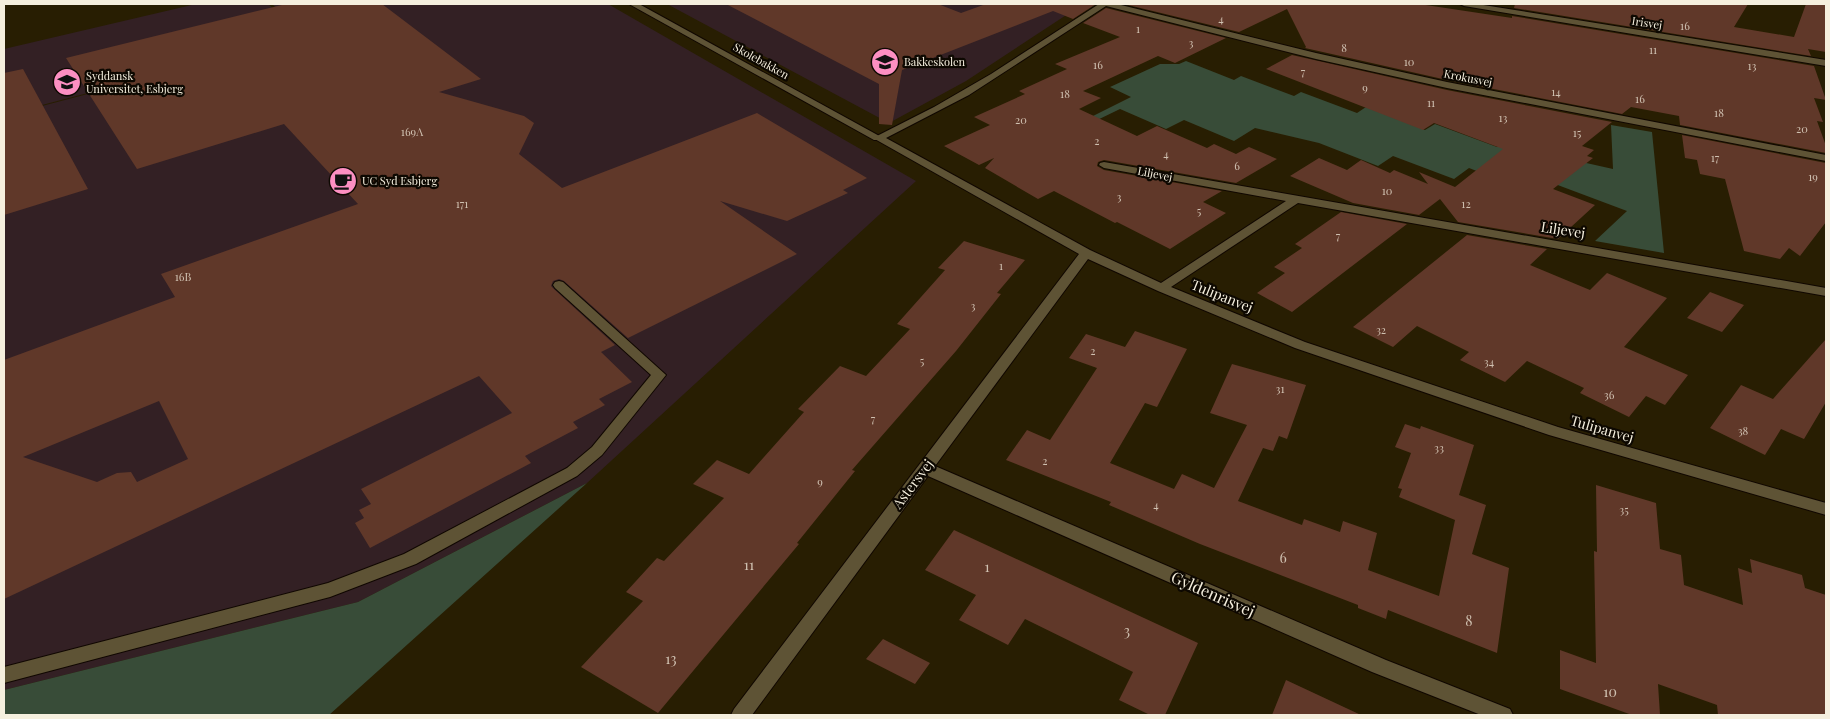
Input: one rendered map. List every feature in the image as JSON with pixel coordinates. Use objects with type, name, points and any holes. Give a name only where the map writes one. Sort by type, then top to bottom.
[{"type":"street","name":"Skolebakken","points":[[633,4],[878,138]]},
{"type":"street","points":[[878,138],[977,88],[1104,4]]},
{"type":"street","name":"Krokusvej","points":[[1108,4],[1316,56],[1447,86],[1826,158]]},
{"type":"street","name":"Irisvej","points":[[1464,4],[1826,63]]},
{"type":"street","name":"Tulipanvej","points":[[878,138],[1086,253],[1162,288],[1300,345],[1554,431],[1826,509]]},
{"type":"street","name":"Liljevej","points":[[1104,165],[1294,201],[1649,260],[1826,292]]},
{"type":"street","points":[[1162,288],[1294,201]]},
{"type":"street","name":"Astersvej","points":[[741,715],[1086,253]]},
{"type":"street","points":[[4,675],[330,590],[410,559],[572,472],[597,451],[659,376],[559,285]]},
{"type":"street","name":"Gyldenrisvej","points":[[925,468],[1379,666],[1503,715]]},
{"type":"shaded area","name":"Syddansk Universitet, Esbjerg","points":[[196,4],[268,4],[304,36],[4,115],[4,49]]},
{"type":"shaded area","points":[[272,4],[608,4],[916,181],[587,483],[358,602],[4,690],[4,116],[308,36]]},
{"type":"shaded area","name":"Bakkeskolen","points":[[667,4],[1083,4],[966,81],[889,123]]},
{"type":"green space","points":[[1186,61],[1234,80],[1241,76],[1294,96],[1301,92],[1357,113],[1366,107],[1425,130],[1435,124],[1497,147],[1511,146],[1613,169],[1611,125],[1652,132],[1664,253],[1595,241],[1627,211],[1547,181],[1533,193],[1469,168],[1454,179],[1393,156],[1378,166],[1319,143],[1255,128],[1234,141],[1184,120],[1166,129],[1120,109],[1056,140],[1033,146],[1131,97],[1110,87],[1160,64],[1179,64]]},
{"type":"green space","points":[[587,483],[329,715],[4,715],[4,690],[358,602]]},
{"type":"building","points":[[286,4],[382,4],[481,79],[439,92],[524,116],[534,123],[519,154],[562,188],[757,113],[867,178],[843,190],[848,193],[787,221],[720,201],[797,254],[628,338],[564,281],[559,279],[553,281],[551,286],[615,345],[601,352],[632,382],[599,399],[605,405],[573,422],[578,428],[525,456],[531,463],[370,548],[355,523],[364,518],[359,510],[371,504],[361,489],[512,413],[479,376],[4,599],[4,360],[175,297],[161,274],[358,204],[284,124],[137,169],[66,58]],"holes":[[[159,401],[188,459],[137,482],[131,472],[117,473],[97,482],[23,457]]]},
{"type":"building","points":[[726,4],[938,4],[961,13],[986,4],[1096,4],[1073,19],[1053,11],[902,70],[892,125],[879,124],[879,84]]},
{"type":"building","points":[[1124,4],[1419,4],[1512,18],[1512,16],[1814,66],[1826,100],[1814,98],[1823,122],[1817,121],[1826,146],[1826,153],[1680,125],[1679,116],[1631,107],[1622,114],[1447,80],[1305,48],[1287,9],[1239,32]]},
{"type":"building","points":[[1515,4],[1748,4],[1734,27],[1794,37],[1806,4],[1826,4],[1826,52],[1808,49],[1811,56],[1514,8]]},
{"type":"building","points":[[1106,8],[1226,38],[1175,63],[1158,56],[1083,91],[1101,98],[1079,109],[1137,136],[1157,126],[1207,148],[1214,144],[1236,154],[1249,147],[1277,159],[1236,183],[1104,160],[1098,162],[1097,166],[1104,170],[1222,191],[1203,202],[1226,213],[1170,249],[1054,191],[1038,199],[985,168],[994,158],[979,165],[944,146],[990,125],[974,117],[1025,94],[1019,91],[1067,69],[1055,64],[1120,37],[1083,23]]},
{"type":"building","points":[[1292,55],[1447,90],[1612,122],[1582,146],[1594,150],[1587,156],[1593,158],[1553,189],[1595,205],[1558,239],[1458,222],[1440,199],[1419,215],[1353,203],[1290,176],[1319,158],[1347,170],[1361,160],[1390,173],[1394,170],[1428,184],[1419,172],[1455,187],[1503,149],[1434,123],[1423,130],[1266,69]]},
{"type":"building","points":[[23,69],[88,189],[4,215],[4,73]]},
{"type":"building","points":[[1682,135],[1826,163],[1826,222],[1800,256],[1789,248],[1780,259],[1744,251],[1725,179],[1700,174],[1697,160],[1685,158]]},
{"type":"building","points":[[1341,212],[1407,224],[1292,312],[1257,293],[1285,273],[1274,267],[1302,248],[1295,244]]},
{"type":"building","points":[[1467,235],[1547,249],[1530,265],[1590,290],[1607,273],[1667,298],[1624,347],[1688,375],[1665,405],[1646,396],[1629,417],[1580,393],[1584,388],[1527,361],[1505,382],[1460,360],[1469,352],[1417,326],[1393,347],[1353,327]]},
{"type":"building","points":[[964,241],[1025,260],[997,293],[1001,294],[956,351],[852,470],[855,471],[797,543],[799,544],[658,713],[581,667],[643,601],[626,592],[657,558],[664,561],[724,498],[693,484],[717,460],[749,474],[804,412],[798,409],[840,366],[866,376],[910,329],[897,324],[945,270],[938,268]]},
{"type":"building","points":[[1710,292],[1744,305],[1722,332],[1687,318]]},
{"type":"building","points":[[1135,331],[1187,349],[1157,407],[1145,403],[1110,463],[1174,489],[1182,474],[1214,488],[1247,425],[1210,413],[1232,364],[1306,385],[1287,439],[1279,436],[1273,451],[1263,448],[1238,501],[1302,525],[1304,519],[1340,532],[1343,521],[1377,533],[1368,570],[1439,596],[1455,520],[1399,497],[1402,489],[1398,488],[1411,453],[1395,447],[1405,424],[1420,429],[1421,426],[1474,445],[1459,495],[1486,505],[1472,554],[1509,568],[1497,653],[1388,610],[1386,619],[1358,608],[1358,605],[1200,544],[1109,505],[1111,502],[1006,460],[1027,430],[1050,440],[1097,368],[1069,358],[1086,334],[1125,347]]},
{"type":"building","points":[[1826,339],[1826,402],[1804,439],[1781,429],[1765,455],[1710,428],[1741,385],[1773,399]]},
{"type":"building","points":[[1596,485],[1656,503],[1660,549],[1681,555],[1684,585],[1743,605],[1738,568],[1752,573],[1750,559],[1802,575],[1805,588],[1826,595],[1826,715],[1718,715],[1717,705],[1658,684],[1660,715],[1632,715],[1560,689],[1560,650],[1596,663],[1594,551],[1597,552]]},
{"type":"building","points":[[954,530],[1198,643],[1165,715],[1150,715],[1119,700],[1133,672],[1025,619],[1008,645],[959,620],[976,595],[925,570]]},
{"type":"building","points":[[883,639],[930,663],[915,684],[866,659]]},
{"type":"building","points":[[1286,680],[1361,715],[1272,715]]},
{"type":"place","name":"Bakkeskolen","points":[[885,62]]},
{"type":"place","name":"Syddansk Universitet, Esbjerg","points":[[67,82]]},
{"type":"place","name":"UC Syd Esbjerg","points":[[343,181]]}]
